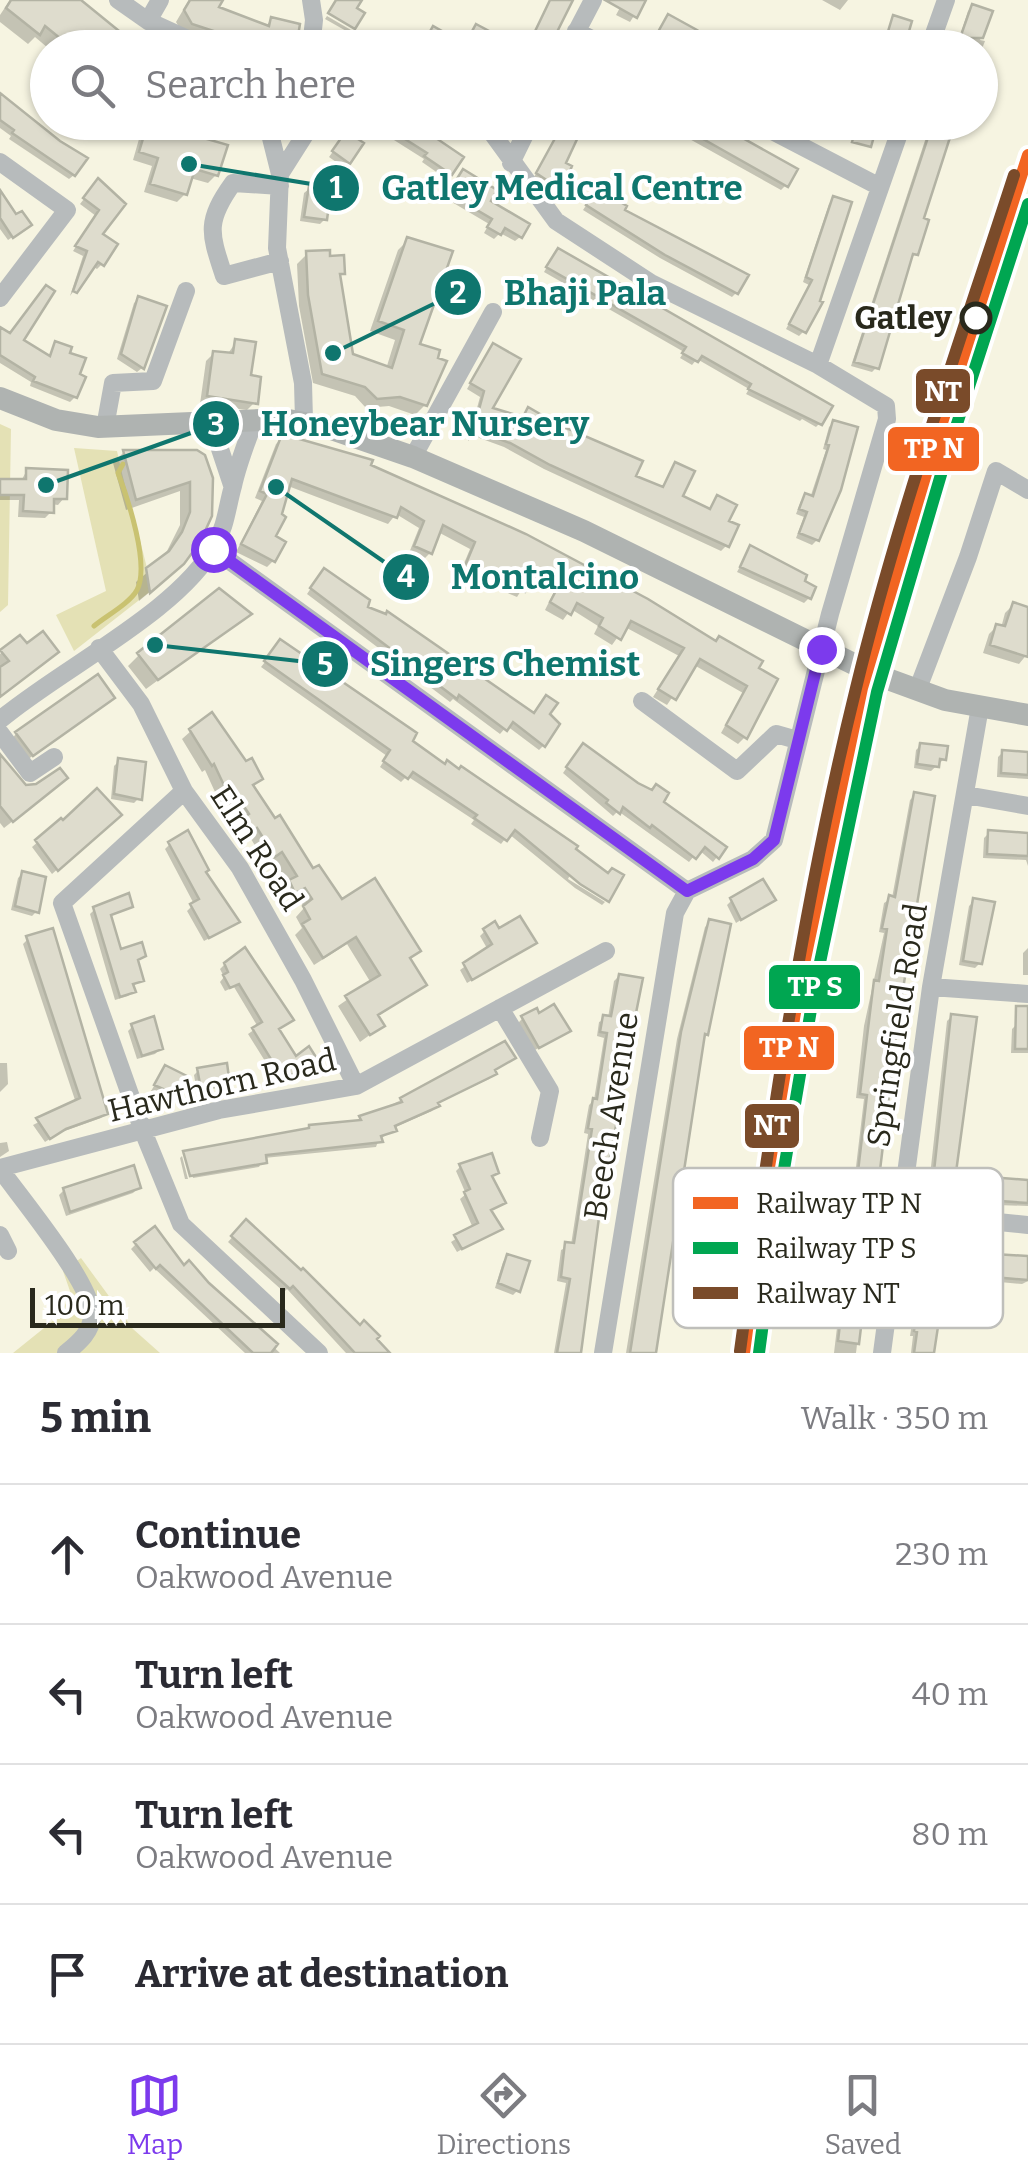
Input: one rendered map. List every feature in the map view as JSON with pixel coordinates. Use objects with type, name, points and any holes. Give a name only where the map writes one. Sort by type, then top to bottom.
[{"type":"main road","points":[[0,398],[56,420],[105,427],[304,420],[413,457],[584,531],[821,649],[917,691],[1028,715]]},
{"type":"street","points":[[118,0],[168,30]]},
{"type":"street","points":[[148,21],[160,0]]},
{"type":"street","points":[[311,0],[313,30]]},
{"type":"street","points":[[577,30],[593,0]]},
{"type":"street","points":[[922,0],[944,6],[935,30]]},
{"type":"street","points":[[271,140],[280,180],[277,248],[303,384],[304,420]]},
{"type":"street","points":[[280,180],[303,140]]},
{"type":"street","points":[[213,549],[687,891],[753,859],[774,840],[797,740],[887,410],[881,401],[818,365],[651,283],[556,221],[496,140]]},
{"type":"street","points":[[511,162],[522,140]]},
{"type":"street","points":[[790,140],[880,187]]},
{"type":"street","points":[[818,365],[897,140]]},
{"type":"street","points":[[0,162],[67,210],[0,298]]},
{"type":"street","points":[[280,180],[233,183],[218,204],[210,234],[224,276],[280,262]]},
{"type":"street","points":[[105,427],[113,382],[153,382],[186,291]]},
{"type":"street","points":[[413,457],[493,312]]},
{"type":"street","points":[[0,720],[182,586],[213,549],[225,526],[232,486],[254,420]]},
{"type":"street","points":[[210,422],[232,486]]},
{"type":"street","points":[[917,691],[996,471],[1028,490]]},
{"type":"street","name":"Elm Road","points":[[99,648],[142,704],[184,790],[240,868],[304,980],[356,1086]]},
{"type":"street","points":[[642,701],[737,772],[776,734],[797,740]]},
{"type":"street","name":"Springfield Road","points":[[905,1168],[931,987],[980,707]]},
{"type":"street","points":[[0,733],[30,774],[54,757]]},
{"type":"street","points":[[184,790],[62,903],[143,1131],[182,1224],[319,1353]]},
{"type":"street","points":[[966,795],[1028,806]]},
{"type":"street","name":"Beech Avenue","points":[[602,1353],[675,914],[687,891]]},
{"type":"street","name":"Hawthorn Road","points":[[0,1168],[219,1110],[356,1086],[606,950]]},
{"type":"street","points":[[931,987],[1028,994]]},
{"type":"street","points":[[500,1008],[550,1090],[540,1138]]},
{"type":"street","points":[[0,1168],[76,1274],[88,1297],[92,1315],[85,1337],[66,1353]]},
{"type":"street","points":[[1003,1222],[1028,1224]]},
{"type":"street","name":"Springfield Road","points":[[882,1353],[885,1328]]},
{"type":"shaded area","points":[[0,424],[11,429],[8,605],[0,612]]},
{"type":"shaded area","points":[[74,448],[117,451],[152,590],[74,651],[56,615],[106,591]]},
{"type":"shaded area","points":[[81,1258],[133,1329],[160,1353],[13,1353],[59,1316],[71,1294],[63,1271]]},
{"type":"building","points":[[11,0],[81,0],[118,30],[50,30],[45,26],[43,30],[34,30],[6,8]]},
{"type":"building","points":[[190,0],[223,0],[219,7],[269,26],[271,17],[300,24],[299,30],[210,30],[192,24],[184,10]]},
{"type":"building","points":[[336,0],[362,0],[357,8],[365,13],[355,29],[328,13]]},
{"type":"building","points":[[550,0],[573,0],[558,30],[536,30]]},
{"type":"building","points":[[605,0],[646,0],[637,18]]},
{"type":"building","points":[[972,4],[993,11],[986,30],[963,30]]},
{"type":"building","points":[[668,14],[697,30],[659,30]]},
{"type":"building","points":[[893,15],[912,21],[909,30],[888,30]]},
{"type":"building","points":[[0,93],[30,117],[30,140],[59,140],[88,158],[75,176],[12,133],[14,130],[0,120]]},
{"type":"building","points":[[143,140],[211,140],[228,145],[218,176],[195,169],[187,195],[150,184],[158,158],[139,152]]},
{"type":"building","points":[[340,140],[364,143],[350,164],[332,151]]},
{"type":"building","points":[[406,140],[439,140],[464,157],[452,175],[424,156],[427,153]]},
{"type":"building","points":[[554,140],[577,140],[566,163],[572,166],[566,180],[555,174],[551,183],[536,173]]},
{"type":"building","points":[[705,140],[746,140],[798,169],[788,187]]},
{"type":"building","points":[[853,140],[873,140],[871,147]]},
{"type":"building","points":[[927,140],[949,140],[924,218],[929,220],[918,255],[913,254],[879,369],[854,362]]},
{"type":"building","points":[[463,169],[497,190],[491,201],[530,224],[522,238],[505,228],[501,235],[487,227],[492,219],[448,193]]},
{"type":"building","points":[[98,178],[126,204],[103,234],[118,244],[104,266],[98,262],[77,293],[73,291],[87,251],[75,246],[99,210],[83,198]]},
{"type":"building","points":[[309,186],[331,189],[327,220],[304,217]]},
{"type":"building","points":[[597,188],[627,206],[625,210],[749,275],[738,294],[665,255],[586,205]]},
{"type":"building","points":[[0,190],[16,214],[22,211],[32,225],[13,238],[0,218]]},
{"type":"building","points":[[833,196],[852,202],[820,301],[823,302],[806,333],[789,324],[812,280],[806,277]]},
{"type":"building","points":[[407,237],[453,251],[420,344],[440,350],[438,358],[447,361],[427,406],[400,397],[377,399],[365,387],[322,374],[308,295],[306,251],[330,250],[330,256],[344,255],[345,274],[340,274],[353,354],[392,368],[404,330],[378,321]]},
{"type":"building","points":[[558,248],[833,406],[822,425],[748,389],[751,384],[702,356],[698,362],[682,353],[686,347],[546,267]]},
{"type":"building","points":[[46,285],[55,291],[24,340],[50,356],[55,341],[72,347],[70,353],[86,358],[80,374],[86,377],[77,398],[33,381],[35,377],[0,355],[0,327],[10,333]]},
{"type":"building","points":[[138,296],[167,306],[144,369],[121,354]]},
{"type":"building","points":[[235,339],[256,342],[251,375],[261,377],[258,404],[207,396],[213,351],[233,353]]},
{"type":"building","points":[[493,343],[521,359],[493,408],[523,417],[528,407],[559,425],[643,461],[636,476],[663,487],[675,462],[695,471],[683,496],[710,509],[717,495],[737,505],[729,521],[739,525],[729,547],[510,443],[480,432],[477,437],[472,435],[484,391],[470,383]]},
{"type":"building","points":[[935,374],[948,377],[939,410],[926,406]]},
{"type":"building","points":[[833,420],[858,427],[841,490],[819,541],[799,533],[807,512],[799,509],[805,493],[813,496]]},
{"type":"building","points":[[282,434],[373,460],[371,465],[526,534],[648,599],[716,641],[719,636],[763,661],[759,668],[778,679],[747,739],[726,725],[747,686],[700,659],[676,700],[658,689],[684,648],[631,621],[621,640],[599,626],[603,618],[577,603],[571,615],[550,602],[560,583],[537,569],[525,592],[465,566],[475,542],[443,525],[432,554],[414,546],[424,521],[401,507],[397,518],[292,479],[282,514],[286,517],[276,536],[286,542],[275,562],[241,544],[267,494],[260,491]]},
{"type":"building","points":[[123,450],[197,450],[205,455],[213,478],[212,516],[200,542],[184,564],[150,593],[146,568],[169,551],[182,532],[190,512],[190,482],[136,500]]},
{"type":"building","points":[[26,468],[68,470],[67,499],[54,499],[54,513],[23,511],[24,495],[0,495],[0,479],[26,479]]},
{"type":"building","points":[[750,545],[807,575],[805,581],[816,587],[811,599],[740,567]]},
{"type":"building","points":[[324,568],[370,600],[368,607],[386,614],[387,611],[534,713],[546,695],[558,703],[550,714],[560,724],[545,747],[513,722],[507,731],[459,695],[457,699],[310,588]]},
{"type":"building","points":[[219,588],[252,614],[158,680],[137,653]]},
{"type":"building","points":[[1013,602],[1028,607],[1028,657],[990,645],[996,624],[1005,626]]},
{"type":"building","points":[[43,631],[59,652],[0,697],[0,667],[9,661],[0,650],[20,635],[27,643]]},
{"type":"building","points":[[280,639],[417,733],[413,741],[445,764],[447,760],[459,769],[461,766],[578,846],[576,849],[608,873],[612,868],[624,875],[609,902],[580,884],[515,830],[507,841],[474,818],[477,815],[413,772],[408,779],[383,761],[390,750],[264,661]]},
{"type":"building","points":[[98,674],[115,698],[33,756],[15,732]]},
{"type":"building","points":[[212,712],[246,761],[252,758],[263,779],[253,785],[275,818],[280,815],[313,868],[319,865],[342,899],[375,878],[421,951],[410,958],[427,985],[378,1015],[385,1026],[370,1035],[345,996],[380,975],[356,937],[323,958],[302,924],[310,919],[303,906],[312,899],[305,888],[295,893],[289,880],[297,876],[282,852],[275,857],[257,828],[253,830],[246,816],[249,814],[235,793],[229,796],[214,764],[189,729]]},
{"type":"building","points":[[583,743],[638,783],[652,790],[656,784],[669,793],[664,802],[727,847],[719,859],[705,847],[696,859],[652,825],[650,828],[623,807],[620,814],[606,803],[608,800],[566,767]]},
{"type":"building","points":[[920,743],[948,746],[946,760],[940,759],[939,767],[917,764]]},
{"type":"building","points":[[1002,750],[1028,752],[1028,775],[1001,773]]},
{"type":"building","points":[[0,754],[26,785],[36,784],[60,768],[68,778],[13,822],[0,806]]},
{"type":"building","points":[[118,758],[146,762],[142,800],[114,794]]},
{"type":"building","points":[[97,788],[122,815],[58,871],[35,840]]},
{"type":"building","points":[[914,792],[935,796],[899,1013],[880,1168],[858,1168],[867,1095],[860,1094],[874,980],[879,981],[887,929],[882,928],[889,895],[895,897]]},
{"type":"building","points":[[188,830],[209,870],[206,872],[240,922],[209,938],[190,904],[199,899],[168,842]]},
{"type":"building","points":[[988,830],[1028,833],[1028,856],[987,854]]},
{"type":"building","points":[[22,871],[46,877],[39,913],[15,906]]},
{"type":"building","points":[[763,879],[776,900],[741,920],[730,898]]},
{"type":"building","points":[[129,893],[133,907],[111,915],[121,949],[142,942],[146,956],[138,960],[144,981],[133,984],[136,992],[120,997],[93,907]]},
{"type":"building","points":[[973,898],[995,902],[982,964],[963,961]]},
{"type":"building","points":[[520,916],[537,943],[472,980],[463,963],[492,944],[483,929],[495,921],[499,928]]},
{"type":"building","points":[[709,919],[731,924],[708,1035],[705,1034],[684,1168],[673,1168],[673,1242],[656,1353],[630,1353],[681,1032]]},
{"type":"building","points":[[53,928],[108,1114],[50,1139],[36,1118],[80,1098],[26,936]]},
{"type":"building","points":[[245,947],[294,1020],[279,1029],[296,1056],[309,1046],[319,1062],[283,1079],[252,1028],[262,1022],[239,984],[230,988],[223,975],[228,972],[224,963]]},
{"type":"building","points":[[619,974],[643,978],[634,1023],[623,1021],[617,1050],[630,1052],[600,1210],[581,1353],[557,1353],[570,1279],[561,1277],[565,1242],[574,1243],[592,1129],[588,1128],[593,1098],[597,1099],[607,1033],[600,1032],[603,1015],[611,1016]]},
{"type":"building","points":[[554,1004],[571,1031],[539,1048],[521,1016],[537,1008],[539,1013]]},
{"type":"building","points":[[1016,1006],[1028,1006],[1028,1049],[1015,1049]]},
{"type":"building","points":[[951,1014],[977,1017],[957,1168],[934,1168]]},
{"type":"building","points":[[154,1016],[163,1049],[142,1056],[131,1024]]},
{"type":"building","points":[[505,1041],[516,1058],[495,1070],[497,1074],[395,1126],[397,1131],[381,1136],[383,1142],[266,1155],[267,1163],[190,1176],[183,1151],[309,1125],[361,1120],[359,1116],[402,1102],[400,1098]]},
{"type":"building","points":[[227,1063],[230,1085],[201,1089],[197,1068]]},
{"type":"building","points":[[165,1065],[187,1076],[179,1096],[154,1085]]},
{"type":"building","points":[[492,1153],[499,1173],[492,1176],[506,1203],[491,1210],[503,1229],[462,1249],[454,1235],[478,1223],[464,1192],[470,1189],[459,1164]]},
{"type":"building","points":[[134,1165],[141,1188],[70,1212],[63,1188]]},
{"type":"building","points":[[1003,1178],[1028,1180],[1028,1203],[1003,1201]]},
{"type":"building","points":[[246,1219],[360,1325],[364,1320],[390,1353],[355,1353],[293,1286],[290,1289],[231,1236]]},
{"type":"building","points":[[155,1226],[184,1265],[189,1260],[278,1344],[271,1353],[253,1353],[160,1265],[156,1269],[134,1242]]},
{"type":"building","points":[[507,1254],[530,1261],[520,1292],[498,1283]]},
{"type":"building","points":[[1003,1255],[1028,1256],[1028,1280],[1003,1278]]},
{"type":"building","points":[[840,1328],[861,1328],[859,1344],[838,1341]]},
{"type":"building","points":[[938,1328],[934,1353],[914,1353],[914,1331]]},
{"type":"waterway","points":[[94,626],[129,600],[140,579],[136,532],[118,473],[123,464]]},
{"type":"transit line","points":[[769,1168],[800,983],[862,688],[1028,155]]},
{"type":"transit line","points":[[784,1168],[815,986],[877,692],[945,461],[1028,204]]},
{"type":"transit line","points":[[744,1353],[747,1328]]},
{"type":"transit line","points":[[759,1353],[762,1328]]},
{"type":"rail line","name":"NT","points":[[766,1168],[819,853],[856,688],[930,430],[1014,175]]},
{"type":"rail line","name":"NT","points":[[740,1351],[743,1328]]},
{"type":"place","name":"Gatley Medical Centre","points":[[189,164]]},
{"type":"place","name":"Gatley","points":[[976,318]]},
{"type":"place","name":"Bhaji Pala","points":[[333,353]]},
{"type":"place","name":"Honeybear Nursery","points":[[46,485]]},
{"type":"place","name":"Montalcino","points":[[276,487]]},
{"type":"place","name":"Singers Chemist","points":[[155,645]]},
{"type":"route","points":[[213,549],[687,891],[753,859],[774,840],[821,649]]}]
